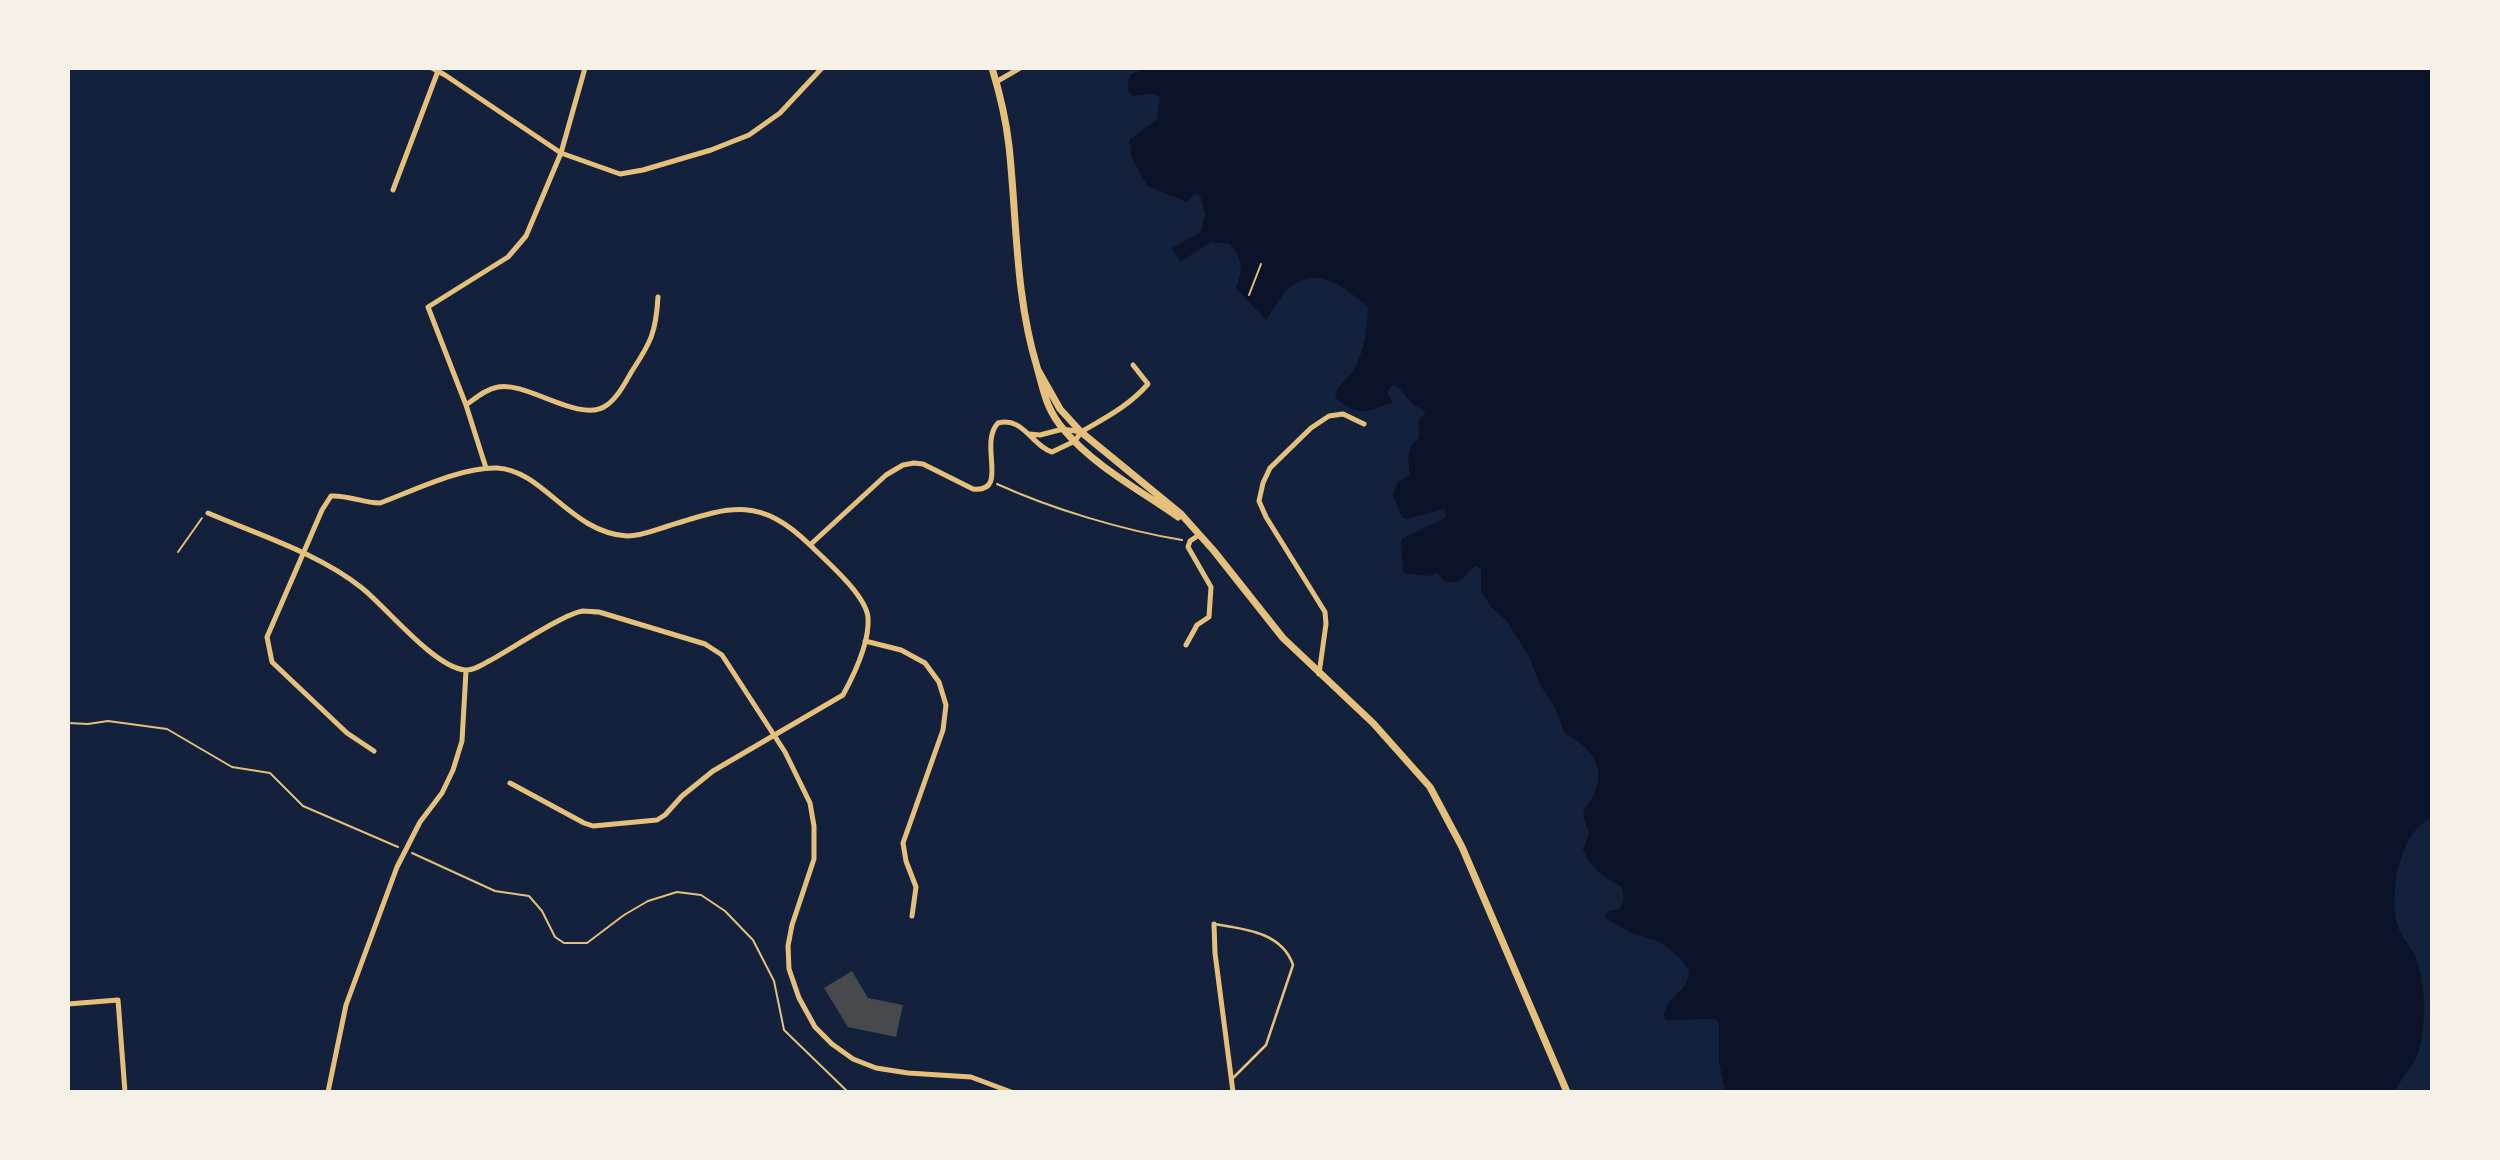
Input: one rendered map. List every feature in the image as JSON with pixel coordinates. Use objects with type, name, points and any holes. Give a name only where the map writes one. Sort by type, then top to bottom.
[{"type":"street","points":[[486,468],[466,405],[428,307],[508,257],[526,236],[561,153],[585,68]]},
{"type":"street","points":[[393,190],[435,70],[561,153],[620,174],[711,150],[760,129],[822,68]]},
{"type":"street","points":[[992,68],[1009,145],[1021,301],[1042,393],[1051,414],[1075,441],[1135,488],[1190,525]]},
{"type":"street","points":[[996,82],[1020,68]]},
{"type":"street","points":[[466,405],[485,391],[507,386],[569,406],[589,410],[605,407],[619,392],[649,345],[657,326],[658,297]]},
{"type":"street","points":[[810,545],[886,475],[903,466],[923,464],[973,489],[988,487],[992,482],[989,441],[995,426],[1007,421],[1016,424],[1036,443],[1052,452],[1075,441],[1081,432],[1136,398],[1148,384],[1133,365]]},
{"type":"street","points":[[1038,370],[1060,409],[1081,432],[1181,514],[1283,638],[1373,723],[1430,787],[1462,847],[1567,1092]]},
{"type":"street","points":[[1319,674],[1326,624],[1325,612],[1266,517],[1259,501],[1270,468],[1311,428],[1329,416],[1343,414],[1364,425]]},
{"type":"street","points":[[1029,434],[1040,435],[1063,429],[1081,432]]},
{"type":"street","points":[[374,751],[347,733],[272,662],[267,637],[322,510],[331,496],[345,495],[366,503],[380,503],[463,473],[502,468],[517,473],[582,520],[608,533],[629,536],[648,533],[719,510],[739,508],[776,518],[810,545],[860,596],[868,616],[865,641],[843,695],[713,771],[657,820],[593,826],[510,783]]},
{"type":"street","points":[[208,513],[304,554],[362,588],[449,666],[466,671],[473,670],[508,651],[569,615],[583,611],[599,612],[705,644],[722,655],[785,752],[810,803],[814,826],[814,859],[792,925],[788,946],[789,969],[799,998],[816,1027],[832,1044],[853,1059],[876,1068],[971,1077],[1011,1092]]},
{"type":"street","points":[[1186,645],[1197,625],[1209,617],[1211,601],[1211,587],[1188,547],[1190,541],[1199,534]]},
{"type":"street","points":[[865,641],[901,650],[925,663],[939,682],[946,705],[943,730],[903,843],[906,861],[916,887],[912,916]]},
{"type":"street","points":[[328,1092],[348,996],[397,867],[420,822],[442,793],[459,751],[462,741],[466,671]]},
{"type":"street","points":[[1214,924],[1215,953],[1233,1092]]},
{"type":"street","points":[[68,1004],[118,1000],[125,1092]]},
{"type":"lane","points":[[1214,924],[1245,929],[1271,938],[1287,953],[1293,965],[1266,1045],[1231,1080]]},
{"type":"path","points":[[1248,295],[1261,264]]},
{"type":"path","points":[[992,482],[1068,511],[1161,537],[1190,541]]},
{"type":"path","points":[[178,552],[197,522],[208,513]]},
{"type":"path","points":[[68,723],[108,721],[167,729],[232,766],[270,774],[303,806],[365,833]]},
{"type":"path","points":[[455,871],[495,891],[529,896],[542,911],[555,937],[564,943],[587,943],[648,901],[677,892],[701,895],[725,911],[752,940],[774,981],[784,1030],[848,1092]]},
{"type":"water","points":[[1147,68],[2432,68],[2432,818],[2421,825],[2412,836],[2405,849],[2396,880],[2397,923],[2417,959],[2424,1008],[2419,1051],[2394,1092],[1725,1092],[1719,1061],[1719,1024],[1715,1019],[1666,1020],[1663,1016],[1670,1002],[1686,984],[1689,970],[1679,957],[1660,942],[1632,933],[1605,918],[1606,912],[1620,908],[1624,900],[1622,887],[1599,872],[1583,850],[1589,833],[1583,811],[1596,788],[1597,767],[1587,749],[1565,734],[1528,655],[1506,620],[1491,607],[1481,591],[1481,569],[1477,566],[1457,582],[1445,582],[1437,573],[1428,576],[1403,573],[1401,539],[1447,517],[1444,509],[1402,518],[1393,495],[1397,483],[1409,475],[1409,452],[1419,435],[1418,422],[1426,411],[1412,403],[1396,385],[1391,386],[1387,393],[1393,402],[1369,410],[1350,408],[1335,397],[1361,354],[1368,307],[1328,280],[1306,279],[1285,292],[1266,320],[1236,288],[1240,265],[1230,244],[1211,242],[1180,262],[1172,248],[1201,232],[1205,214],[1200,195],[1194,194],[1187,202],[1147,186],[1132,158],[1129,140],[1157,119],[1160,96],[1133,96],[1128,91],[1131,74]]},
{"type":"building","points":[[852,971],[868,998],[903,1005],[896,1037],[848,1027],[824,988]]}]
